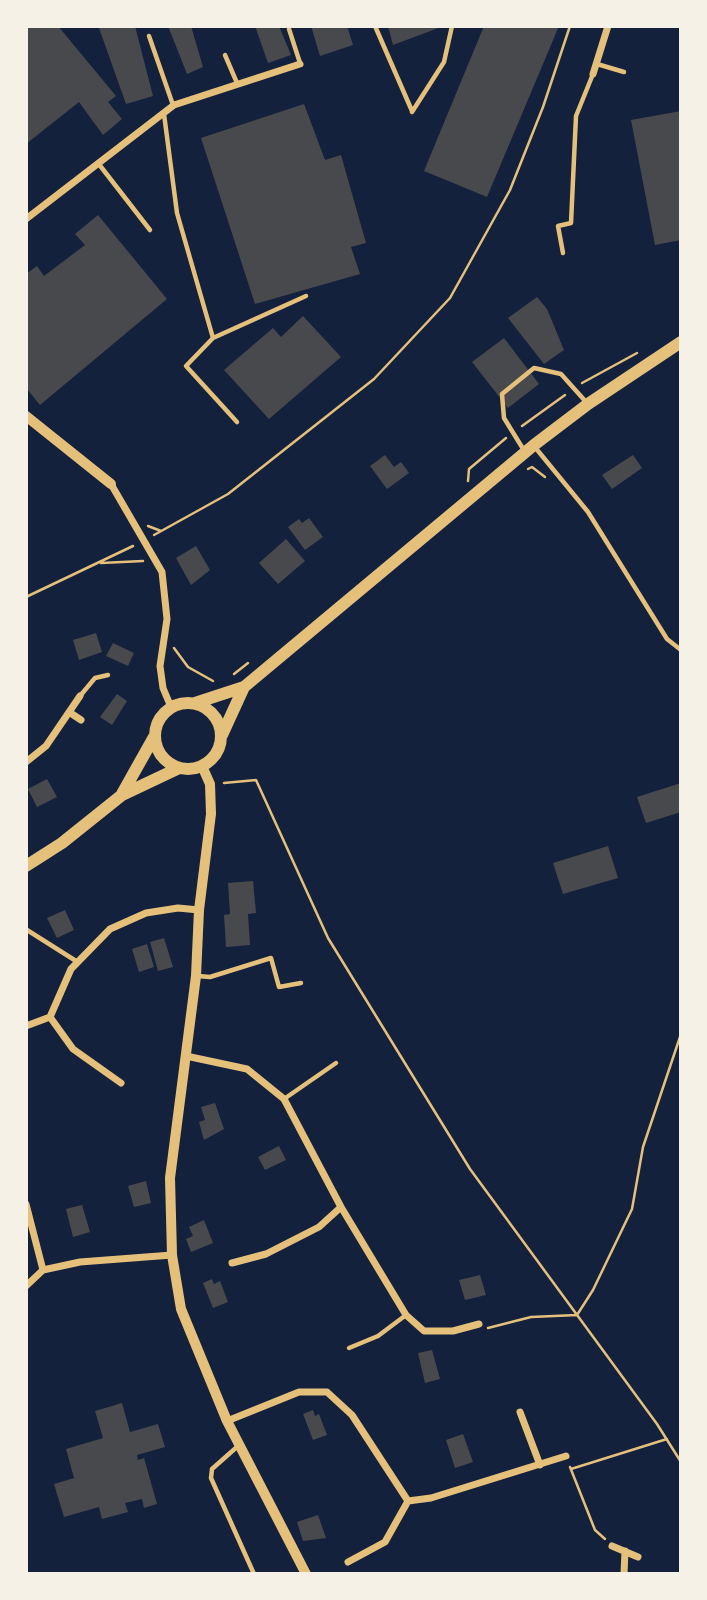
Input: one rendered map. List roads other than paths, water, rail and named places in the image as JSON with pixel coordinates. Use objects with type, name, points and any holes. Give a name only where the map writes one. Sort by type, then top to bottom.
[{"type":"main road","points":[[122,795],[154,737],[158,720],[171,707],[195,703],[244,687],[530,449],[588,404],[681,342]]},
{"type":"main road","points":[[26,866],[62,843],[122,795],[179,768],[202,766],[216,754],[244,687]]},
{"type":"main road","points":[[195,703],[215,716],[222,735]]},
{"type":"main road","points":[[154,737],[161,757],[179,768]]},
{"type":"street","points":[[593,74],[608,26]]},
{"type":"street","points":[[26,219],[174,105],[300,64]]},
{"type":"street","points":[[26,416],[111,484],[162,572],[167,619],[160,666],[163,688],[171,707]]},
{"type":"street","points":[[26,762],[46,746],[80,696]]},
{"type":"street","points":[[69,712],[81,720]]},
{"type":"street","points":[[202,766],[210,784],[210,824],[199,910],[196,976],[170,1178],[172,1255],[181,1309],[227,1422],[306,1574]]},
{"type":"street","points":[[26,1026],[50,1017],[76,961],[110,929],[146,913],[178,908],[199,910]]},
{"type":"street","points":[[50,1017],[72,1049],[121,1083]]},
{"type":"street","points":[[186,1056],[247,1069],[284,1099],[341,1208],[406,1315],[424,1331],[453,1331],[479,1324]]},
{"type":"street","points":[[26,1204],[43,1270]]},
{"type":"street","points":[[232,1263],[266,1254],[319,1227],[341,1208]]},
{"type":"street","points":[[26,1286],[43,1270],[80,1262],[172,1255]]},
{"type":"street","points":[[227,1422],[299,1392],[327,1392],[352,1415],[408,1501]]},
{"type":"street","points":[[520,1412],[540,1465]]},
{"type":"street","points":[[408,1501],[431,1497],[566,1456]]},
{"type":"street","points":[[348,1562],[385,1542],[408,1501]]},
{"type":"street","points":[[612,1546],[638,1557]]},
{"type":"street","points":[[624,1574],[625,1551]]},
{"type":"lane","points":[[375,26],[412,112],[444,62],[452,26]]},
{"type":"lane","points":[[289,29],[300,64]]},
{"type":"lane","points":[[149,36],[174,105]]},
{"type":"lane","points":[[225,55],[237,83]]},
{"type":"lane","points":[[596,64],[624,72]]},
{"type":"lane","points":[[563,253],[558,226],[571,223],[576,116],[593,74]]},
{"type":"lane","points":[[164,114],[177,213],[213,338]]},
{"type":"lane","points":[[98,163],[150,230]]},
{"type":"lane","points":[[237,422],[186,366],[213,338],[306,296]]},
{"type":"lane","points":[[588,404],[561,374],[534,368],[502,394],[504,418],[588,512],[667,639],[681,650]]},
{"type":"lane","points":[[80,696],[95,678],[108,675]]},
{"type":"lane","points":[[27,930],[76,961]]},
{"type":"lane","points":[[196,976],[210,977],[271,958],[279,987],[301,983]]},
{"type":"lane","points":[[284,1099],[336,1063]]},
{"type":"lane","points":[[349,1348],[378,1336],[406,1315]]},
{"type":"lane","points":[[238,1446],[212,1469],[211,1478],[254,1574]]}]
